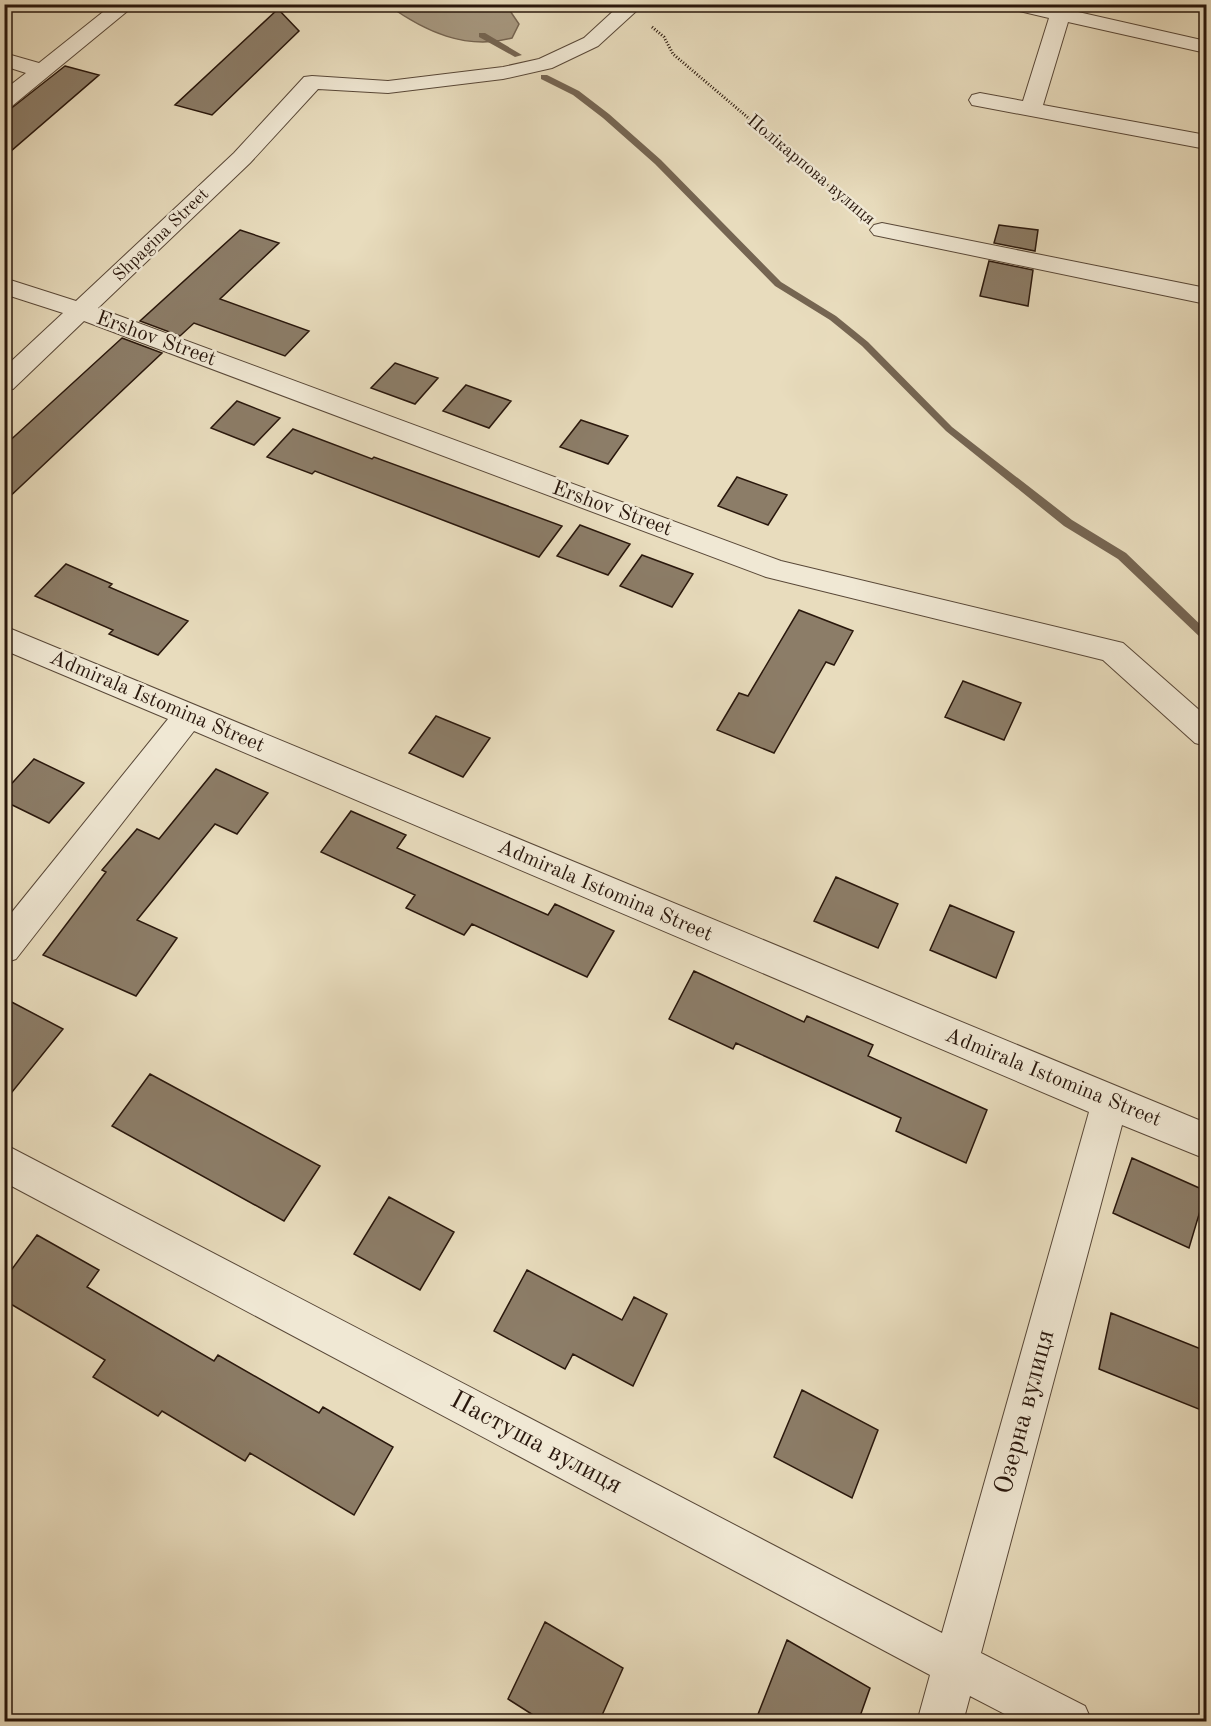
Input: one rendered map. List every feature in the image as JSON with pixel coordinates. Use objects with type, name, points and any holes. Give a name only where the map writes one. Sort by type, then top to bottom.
[{"type":"street","points":[[4,101],[126,4]]},
{"type":"street","points":[[1014,4],[1206,47]]},
{"type":"street","name":"Shpagina Street","points":[[4,384],[242,158],[312,82],[388,87],[503,73],[545,64],[591,42],[633,6]]},
{"type":"street","points":[[1031,110],[1060,16]]},
{"type":"street","points":[[4,59],[43,70]]},
{"type":"street","points":[[980,100],[1206,142]]},
{"type":"street","name":"Полікарпова вулиця","points":[[882,230],[1206,296]]},
{"type":"street","name":"Ershov Street","points":[[4,286],[81,311],[776,570],[1112,651],[1206,734]]},
{"type":"street","name":"Admirala Istomina Street","points":[[4,637],[1110,1103],[1206,1141]]},
{"type":"street","points":[[4,948],[189,715]]},
{"type":"street","name":"Озерна вулиця","points":[[940,1722],[1110,1103]]},
{"type":"street","name":"Пастуша вулиця","points":[[4,1162],[1069,1722]]},
{"type":"path","name":"Полікарпова вулиця","points":[[633,6],[664,38],[673,54],[882,230]]},
{"type":"shaded area","points":[[388,5],[506,5],[519,24],[512,38],[478,42],[462,40],[416,23]]},
{"type":"building","points":[[278,9],[299,31],[212,115],[175,105]]},
{"type":"building","points":[[65,66],[99,75],[4,157],[4,114]]},
{"type":"building","points":[[999,225],[1038,230],[1035,251],[994,243]]},
{"type":"building","points":[[240,230],[279,243],[220,299],[309,331],[285,356],[194,323],[180,336],[140,321]]},
{"type":"building","points":[[989,261],[1033,270],[1028,306],[980,296]]},
{"type":"building","points":[[122,338],[162,353],[4,502],[5,445]]},
{"type":"building","points":[[395,363],[438,378],[415,404],[371,388]]},
{"type":"building","points":[[466,385],[511,401],[489,428],[443,411]]},
{"type":"building","points":[[237,401],[280,418],[254,445],[211,428]]},
{"type":"building","points":[[581,420],[628,436],[608,464],[560,447]]},
{"type":"building","points":[[293,429],[562,526],[539,557],[315,471],[312,474],[267,457]]},
{"type":"building","points":[[737,477],[787,495],[768,525],[718,506]]},
{"type":"building","points":[[580,525],[630,544],[608,575],[557,556]]},
{"type":"building","points":[[642,555],[693,574],[672,607],[620,586]]},
{"type":"building","points":[[66,564],[112,584],[109,587],[188,621],[158,655],[109,634],[113,630],[35,596]]},
{"type":"building","points":[[799,610],[853,631],[834,665],[826,662],[774,753],[717,730],[739,693],[748,696]]},
{"type":"building","points":[[963,681],[1021,703],[1004,740],[945,717]]},
{"type":"building","points":[[436,716],[490,738],[463,777],[409,753]]},
{"type":"building","points":[[34,759],[84,783],[49,823],[4,801],[4,792]]},
{"type":"building","points":[[216,769],[268,793],[237,834],[215,824],[137,920],[177,938],[136,996],[43,955],[106,872],[102,870],[137,829],[159,839]]},
{"type":"building","points":[[351,811],[406,835],[397,848],[548,915],[555,904],[614,931],[587,977],[472,924],[464,935],[406,908],[415,895],[321,852]]},
{"type":"building","points":[[836,877],[898,904],[878,948],[814,921]]},
{"type":"building","points":[[950,905],[1014,932],[996,978],[930,950]]},
{"type":"building","points":[[694,971],[804,1022],[807,1016],[873,1045],[868,1056],[987,1110],[966,1163],[896,1131],[901,1118],[736,1043],[733,1049],[669,1019]]},
{"type":"building","points":[[4,998],[63,1029],[4,1102]]},
{"type":"building","points":[[150,1074],[320,1166],[284,1221],[112,1126]]},
{"type":"building","points":[[1132,1158],[1206,1191],[1189,1248],[1113,1213]]},
{"type":"building","points":[[389,1197],[454,1232],[420,1290],[354,1254]]},
{"type":"building","points":[[37,1235],[99,1270],[87,1287],[214,1361],[218,1355],[319,1413],[323,1407],[393,1447],[354,1515],[250,1453],[245,1461],[162,1411],[158,1416],[93,1377],[105,1360],[4,1300],[4,1280]]},
{"type":"building","points":[[527,1270],[622,1320],[634,1297],[667,1314],[633,1386],[573,1354],[565,1369],[494,1331]]},
{"type":"building","points":[[1111,1313],[1206,1351],[1206,1412],[1099,1369]]},
{"type":"building","points":[[802,1390],[878,1430],[852,1498],[774,1457]]},
{"type":"building","points":[[545,1622],[623,1668],[599,1722],[544,1722],[508,1699]]},
{"type":"building","points":[[787,1640],[870,1688],[858,1722],[755,1722]]},
{"type":"waterway","points":[[482,35],[518,55]]},
{"type":"waterway","points":[[544,77],[576,93],[606,116],[658,162],[778,284],[833,318],[865,344],[949,429],[1068,523],[1122,556],[1206,636]]}]
